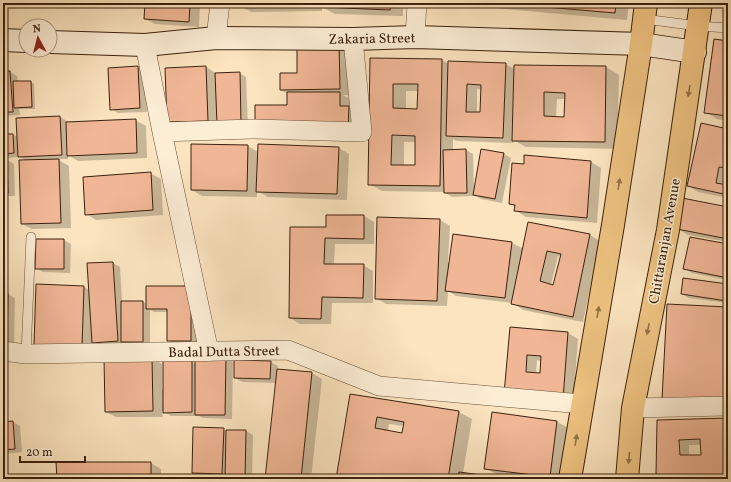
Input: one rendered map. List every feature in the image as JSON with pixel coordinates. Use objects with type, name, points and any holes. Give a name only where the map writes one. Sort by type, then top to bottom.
[{"type":"main road","name":"Chittaranjan Avenue","points":[[627,479],[633,408],[668,230],[701,3]]},
{"type":"main road","points":[[570,479],[614,217],[645,11]]},
{"type":"main road","name":"Zakaria Street","points":[[58,42],[145,45],[216,38],[353,39],[415,37],[641,44],[695,52]]},
{"type":"main road","points":[[3,40],[18,41]]},
{"type":"street","points":[[216,38],[220,3]]},
{"type":"street","points":[[415,37],[417,3]]},
{"type":"street","points":[[162,132],[252,129],[362,132],[353,39]]},
{"type":"street","points":[[145,45],[209,352]]},
{"type":"street","name":"Badal Dutta Street","points":[[3,351],[26,354],[198,350],[209,352],[288,350],[380,386],[582,404]]},
{"type":"street","points":[[633,408],[728,406]]},
{"type":"lane","points":[[645,11],[698,26],[728,28]]},
{"type":"lane","points":[[26,354],[31,238]]},
{"type":"building","points":[[145,3],[190,3],[189,22],[144,19]]},
{"type":"building","points":[[237,3],[310,3],[310,5],[237,6]]},
{"type":"building","points":[[321,3],[391,3],[390,10],[321,7]]},
{"type":"building","points":[[499,3],[616,3],[615,13]]},
{"type":"building","points":[[714,39],[728,41],[728,116],[704,113]]},
{"type":"building","points":[[339,42],[340,89],[280,90],[280,73],[297,73],[297,43]]},
{"type":"building","points":[[370,58],[442,59],[440,186],[368,185]],"holes":[[[393,84],[418,84],[417,109],[393,108]],[[392,135],[415,136],[415,165],[391,165]]]},
{"type":"building","points":[[448,61],[506,63],[503,138],[446,136]],"holes":[[[467,84],[481,85],[480,112],[466,112]]]},
{"type":"building","points":[[514,65],[606,66],[605,142],[512,141]],"holes":[[[544,92],[565,93],[564,117],[544,116]]]},
{"type":"building","points":[[138,66],[140,108],[110,110],[108,68]]},
{"type":"building","points":[[206,66],[208,121],[167,122],[165,68]]},
{"type":"building","points":[[3,71],[10,71],[13,112],[3,112]]},
{"type":"building","points":[[240,72],[241,123],[217,124],[215,73]]},
{"type":"building","points":[[13,81],[31,81],[32,107],[14,108]]},
{"type":"building","points":[[287,92],[340,92],[340,106],[349,106],[348,126],[255,125],[255,105],[287,105]]},
{"type":"building","points":[[60,116],[62,155],[18,157],[16,118]]},
{"type":"building","points":[[136,119],[137,153],[67,156],[66,122]]},
{"type":"building","points":[[701,123],[728,129],[728,168],[719,167],[716,183],[728,185],[728,195],[687,186]]},
{"type":"building","points":[[3,134],[13,134],[14,153],[3,154]]},
{"type":"building","points":[[191,144],[248,145],[247,191],[191,190]]},
{"type":"building","points":[[258,144],[339,147],[337,194],[256,192]]},
{"type":"building","points":[[466,149],[467,193],[444,193],[443,150]]},
{"type":"building","points":[[481,149],[504,153],[495,199],[473,195]]},
{"type":"building","points":[[524,155],[591,161],[587,218],[514,211],[515,205],[509,204],[512,163],[524,164]]},
{"type":"building","points":[[3,159],[7,159],[8,193],[3,193]]},
{"type":"building","points":[[59,159],[61,223],[21,224],[19,160]]},
{"type":"building","points":[[151,172],[153,210],[85,215],[83,177]]},
{"type":"building","points":[[682,198],[728,207],[728,239],[677,229]]},
{"type":"building","points":[[326,215],[364,215],[364,239],[325,238],[324,264],[364,264],[363,298],[322,297],[321,319],[289,318],[290,227],[326,227]]},
{"type":"building","points":[[377,217],[440,219],[437,301],[375,299]]},
{"type":"building","points":[[528,222],[590,234],[573,317],[511,304]],"holes":[[[547,251],[561,254],[553,285],[540,281]]]},
{"type":"building","points":[[453,234],[512,242],[505,298],[445,291]]},
{"type":"building","points":[[690,237],[728,244],[728,278],[683,269]]},
{"type":"building","points":[[36,239],[64,239],[64,269],[35,269]]},
{"type":"building","points":[[113,262],[118,341],[92,343],[87,263]]},
{"type":"building","points":[[683,278],[728,284],[727,301],[681,294]]},
{"type":"building","points":[[36,284],[84,286],[82,347],[34,345]]},
{"type":"building","points":[[146,286],[191,286],[191,341],[167,341],[167,309],[146,309]]},
{"type":"building","points":[[3,293],[8,293],[7,344],[3,344]]},
{"type":"building","points":[[121,301],[143,301],[143,342],[121,342]]},
{"type":"building","points":[[667,304],[728,307],[728,397],[662,399]]},
{"type":"building","points":[[510,327],[568,332],[563,400],[504,394]],"holes":[[[527,355],[541,356],[540,373],[526,372]]]},
{"type":"building","points":[[195,356],[226,356],[225,415],[195,415]]},
{"type":"building","points":[[152,357],[153,411],[105,412],[104,358]]},
{"type":"building","points":[[163,360],[192,360],[192,412],[163,413]]},
{"type":"building","points":[[234,360],[271,361],[270,379],[234,378]]},
{"type":"building","points":[[277,369],[312,372],[301,479],[265,479]]},
{"type":"building","points":[[350,394],[459,411],[448,479],[336,479]],"holes":[[[377,417],[404,422],[402,433],[375,428]]]},
{"type":"building","points":[[492,412],[557,421],[550,477],[484,469]]},
{"type":"building","points":[[728,418],[724,479],[656,475],[657,420]],"holes":[[[700,439],[701,455],[680,455],[679,440]]]},
{"type":"building","points":[[13,421],[15,449],[3,450],[3,422]]},
{"type":"building","points":[[193,427],[224,428],[222,474],[192,473]]},
{"type":"building","points":[[226,430],[246,430],[245,479],[225,479]]},
{"type":"building","points":[[56,462],[151,462],[151,479],[57,479]]},
{"type":"building","points":[[459,472],[512,479],[458,479]]}]
